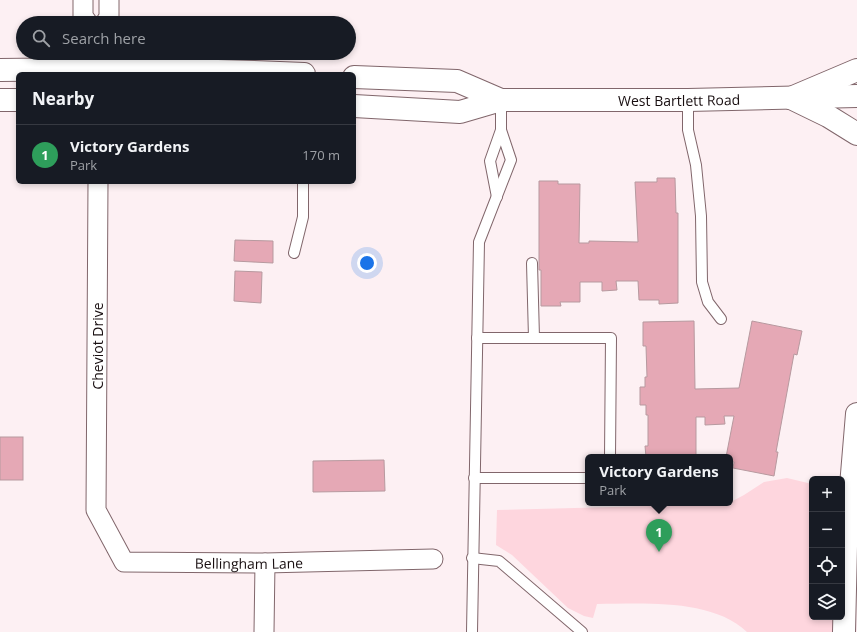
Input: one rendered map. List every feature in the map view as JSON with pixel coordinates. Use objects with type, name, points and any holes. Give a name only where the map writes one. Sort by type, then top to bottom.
[{"type":"street","points":[[82,0],[83,16]]},
{"type":"street","points":[[109,16],[110,0]]},
{"type":"street","points":[[0,70],[97,65],[258,72]]},
{"type":"street","points":[[791,98],[857,70]]},
{"type":"street","name":"West Bartlett Road","points":[[356,76],[457,81],[501,100]]},
{"type":"street","name":"West Bartlett Road","points":[[356,106],[460,112],[501,100],[688,100],[857,96]]},
{"type":"street","points":[[791,98],[828,116],[857,134]]},
{"type":"street","points":[[0,100],[16,100]]},
{"type":"street","name":"Cheviot Drive","points":[[96,510],[98,184]]},
{"type":"street","points":[[844,632],[846,546],[857,414]]},
{"type":"street","name":"Bellingham Lane","points":[[96,510],[124,562],[265,563],[433,559]]},
{"type":"street","points":[[264,632],[265,563]]},
{"type":"lane","points":[[472,632],[472,558],[479,242],[498,197],[510,160],[501,130],[501,100]]},
{"type":"lane","points":[[688,100],[688,130],[696,165],[701,216],[702,282],[708,302],[721,319]]},
{"type":"lane","points":[[498,197],[490,161],[501,130]]},
{"type":"lane","points":[[294,253],[303,217],[303,184]]},
{"type":"lane","points":[[532,263],[534,338]]},
{"type":"lane","points":[[477,338],[611,338],[610,454]]},
{"type":"lane","points":[[474,478],[585,478]]},
{"type":"lane","points":[[472,558],[498,561],[582,632]]},
{"type":"shaded area","points":[[787,478],[809,483],[809,620],[835,620],[835,632],[747,632],[732,621],[715,613],[675,605],[597,604],[593,618],[584,616],[568,608],[512,555],[496,545],[497,510],[650,506],[733,506],[733,501],[764,482]]},
{"type":"building","points":[[657,178],[675,178],[676,213],[678,213],[678,303],[659,304],[659,300],[639,300],[638,281],[616,281],[617,290],[602,291],[602,282],[580,282],[580,302],[560,302],[561,306],[541,306],[541,270],[539,270],[539,181],[558,181],[558,184],[580,184],[579,243],[589,243],[589,241],[638,242],[635,182],[657,182]]},
{"type":"building","points":[[235,240],[273,241],[273,263],[234,261]]},
{"type":"building","points":[[235,271],[262,272],[261,303],[234,301]]},
{"type":"building","points":[[694,321],[695,389],[739,388],[752,321],[802,331],[797,355],[794,354],[776,452],[778,452],[774,476],[733,468],[733,454],[727,454],[734,416],[724,416],[725,424],[705,425],[705,417],[696,417],[696,454],[646,454],[645,446],[648,446],[648,415],[646,415],[646,405],[640,405],[640,387],[645,387],[645,377],[647,377],[646,346],[643,346],[643,322]]},
{"type":"building","points":[[0,437],[23,437],[23,480],[0,480]]},
{"type":"building","points":[[384,460],[385,491],[313,492],[313,461]]},
{"type":"place","name":"Victory Gardens","points":[[659,552]]}]
